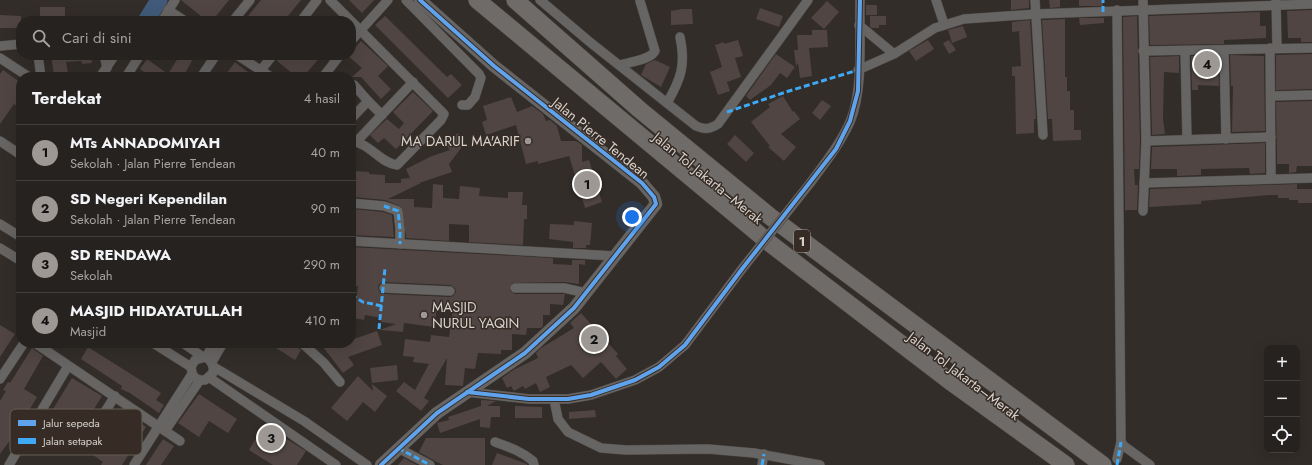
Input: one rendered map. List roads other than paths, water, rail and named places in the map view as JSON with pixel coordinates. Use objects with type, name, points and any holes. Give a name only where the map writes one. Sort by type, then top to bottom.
[{"type":"highway","name":"Jalan Tol Jakarta–Merak","points":[[477,0],[772,245],[951,382],[1066,465]]},
{"type":"highway","name":"Jalan Tol Jakarta–Merak","points":[[515,0],[640,110],[772,218],[1110,462]]},
{"type":"street","points":[[165,16],[175,0]]},
{"type":"street","points":[[237,16],[250,0]]},
{"type":"street","points":[[305,16],[318,0]]},
{"type":"street","points":[[330,0],[346,16]]},
{"type":"street","points":[[356,35],[388,0]]},
{"type":"street","points":[[406,0],[479,74],[481,78],[475,97],[468,105],[462,105]]},
{"type":"street","name":"Jalan Pierre Tendean","points":[[381,465],[437,413],[525,352],[574,308],[654,207],[654,197],[642,183],[494,66],[420,0]]},
{"type":"street","points":[[540,0],[696,126],[703,129],[712,128],[718,124],[808,0]]},
{"type":"street","points":[[468,392],[529,399],[554,399],[591,395],[635,380],[660,367],[685,345],[742,269],[836,149],[850,121],[858,90],[860,0]]},
{"type":"street","points":[[936,0],[944,24]]},
{"type":"street","points":[[1035,0],[1043,135]]},
{"type":"street","points":[[620,65],[645,58],[653,54],[655,51],[640,1]]},
{"type":"street","points":[[858,70],[894,54],[935,28],[944,24],[983,16],[1112,11],[1143,5],[1276,2],[1312,4]]},
{"type":"street","points":[[1271,178],[1271,96],[1276,2]]},
{"type":"street","points":[[1143,5],[1146,141],[1143,210]]},
{"type":"street","points":[[168,10],[177,16]]},
{"type":"street","points":[[1110,462],[1121,442],[1112,11]]},
{"type":"street","points":[[356,26],[442,111],[444,116],[402,163],[394,165],[367,146],[356,142]]},
{"type":"street","points":[[859,26],[894,54]]},
{"type":"street","points":[[667,103],[676,88],[683,66],[680,37]]},
{"type":"street","points":[[0,46],[16,44]]},
{"type":"street","points":[[1143,51],[1224,51],[1274,48],[1312,48]]},
{"type":"street","points":[[1185,51],[1188,139]]},
{"type":"street","points":[[1224,51],[1226,139]]},
{"type":"street","points":[[0,58],[21,72]]},
{"type":"street","points":[[39,60],[40,72]]},
{"type":"street","points":[[105,60],[107,68]]},
{"type":"street","points":[[104,72],[112,60]]},
{"type":"street","points":[[129,72],[137,60]]},
{"type":"street","points":[[205,72],[213,60]]},
{"type":"street","points":[[245,60],[264,72]]},
{"type":"street","points":[[261,70],[270,60]]},
{"type":"street","points":[[327,72],[336,60]]},
{"type":"street","points":[[356,139],[382,115],[413,82]]},
{"type":"street","points":[[356,87],[382,115]]},
{"type":"street","points":[[1271,96],[1312,95]]},
{"type":"street","points":[[356,114],[368,101]]},
{"type":"street","points":[[1146,141],[1271,137]]},
{"type":"street","points":[[0,141],[16,152]]},
{"type":"street","points":[[1144,183],[1271,178],[1312,178]]},
{"type":"street","points":[[356,203],[384,206],[398,211],[400,244]]},
{"type":"street","points":[[0,224],[16,234]]},
{"type":"street","points":[[356,241],[451,248],[615,256]]},
{"type":"street","points":[[0,248],[16,258]]},
{"type":"street","points":[[384,288],[450,291]]},
{"type":"street","points":[[515,288],[564,288],[586,293]]},
{"type":"street","points":[[0,379],[21,348]]},
{"type":"street","points":[[42,348],[134,409]]},
{"type":"street","points":[[160,348],[191,370],[200,380]]},
{"type":"street","points":[[190,348],[316,429],[367,465]]},
{"type":"street","points":[[210,378],[213,373],[209,361],[213,348]]},
{"type":"street","points":[[209,361],[219,348]]},
{"type":"street","points":[[308,348],[324,363],[340,382]]},
{"type":"street","points":[[162,429],[195,360],[209,361]]},
{"type":"street","points":[[42,409],[68,366]]},
{"type":"street","points":[[142,455],[200,380],[210,378],[336,465]]},
{"type":"street","points":[[107,409],[115,396]]},
{"type":"street","points":[[554,399],[558,418],[568,432],[601,448],[626,450],[708,449],[764,454],[820,465]]},
{"type":"street","points":[[142,415],[180,440]]},
{"type":"street","points":[[306,444],[316,429]]},
{"type":"street","points":[[495,442],[511,447],[525,454],[533,461],[534,465]]},
{"type":"street","points":[[1121,442],[1124,446],[1150,465]]},
{"type":"street","points":[[398,448],[430,465]]},
{"type":"street","points":[[762,465],[764,454]]},
{"type":"street","points":[[9,465],[15,455]]},
{"type":"street","points":[[134,465],[142,455]]},
{"type":"waterway","points":[[149,16],[159,0]]},
{"type":"place","name":"MASJID HIDAYATULLAH","points":[[1207,64]]},
{"type":"place","name":"MA DARUL MA'ARIF","points":[[528,141]]},
{"type":"place","name":"MTs ANNADOMIYAH","points":[[587,184]]},
{"type":"place","name":"MASJID NURUL YAQIN","points":[[424,315]]},
{"type":"place","name":"SD Negeri Kependilan","points":[[594,339]]},
{"type":"place","name":"SD RENDAWA","points":[[271,438]]}]
